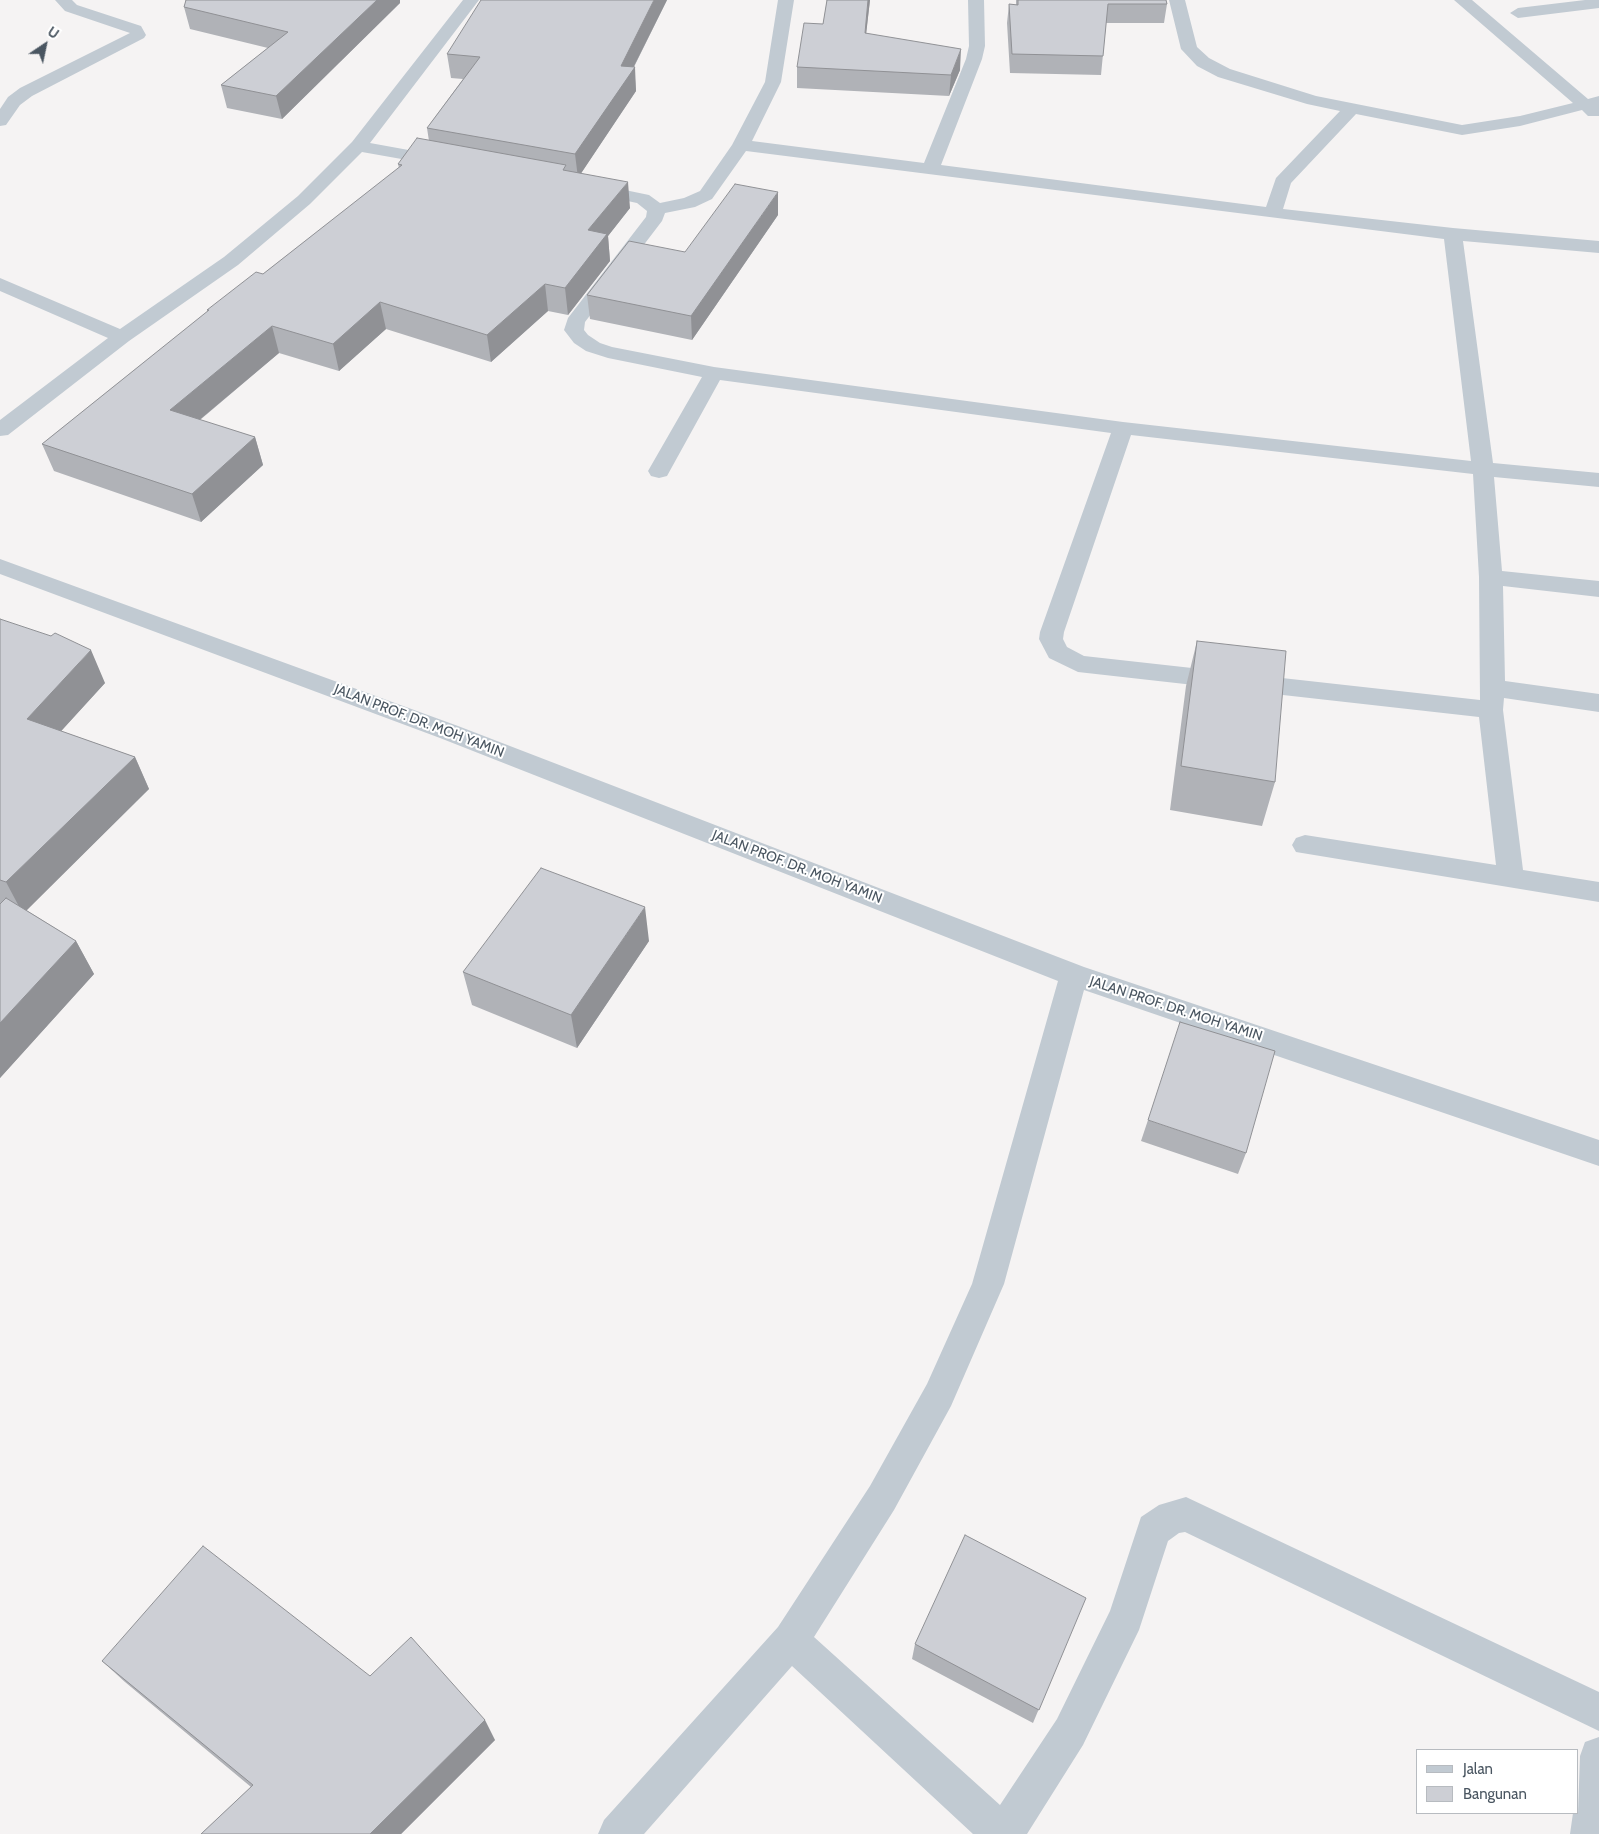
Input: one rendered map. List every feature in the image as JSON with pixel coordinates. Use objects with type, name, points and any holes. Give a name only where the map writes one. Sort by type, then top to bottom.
[{"type":"street","points":[[3,113],[18,97],[26,92],[138,35],[135,29],[71,8],[63,0]]},
{"type":"street","points":[[0,430],[122,337],[231,261],[304,200],[358,146],[470,0]]},
{"type":"street","points":[[656,209],[689,203],[706,195],[741,145],[773,82],[786,0]]},
{"type":"street","points":[[930,170],[974,59],[977,46],[976,0]]},
{"type":"street","points":[[1177,0],[1189,49],[1203,62],[1224,73],[1268,87],[1352,108],[1462,130],[1520,121],[1591,103]]},
{"type":"street","points":[[1462,0],[1591,103],[1599,117]]},
{"type":"street","points":[[1518,13],[1599,2]]},
{"type":"street","points":[[1273,213],[1282,182],[1352,108]]},
{"type":"street","points":[[741,145],[1273,213],[1453,234],[1599,247]]},
{"type":"street","points":[[358,146],[456,164]]},
{"type":"street","points":[[574,185],[633,195],[648,201],[656,209]]},
{"type":"street","points":[[656,209],[655,217],[575,322],[574,330],[593,347],[608,352],[714,373],[1123,428],[1482,469],[1599,480]]},
{"type":"street","points":[[1453,234],[1482,469],[1491,577],[1492,699],[1511,878]]},
{"type":"street","points":[[0,284],[122,337]]},
{"type":"street","points":[[659,471],[714,373]]},
{"type":"street","points":[[1123,428],[1052,632],[1051,639],[1058,652],[1078,664],[1492,699],[1599,703]]},
{"type":"street","name":"JALAN PROF. DR. MOH YAMIN","points":[[0,566],[450,732],[1074,975],[1599,1153]]},
{"type":"street","points":[[1491,577],[1599,589]]},
{"type":"street","points":[[1305,845],[1599,892]]},
{"type":"street","points":[[618,1834],[791,1640],[882,1498],[934,1404],[988,1284],[1074,975]]},
{"type":"street","points":[[791,1640],[1003,1834],[1070,1732],[1126,1617],[1154,1530],[1171,1517],[1186,1514],[1599,1712]]},
{"type":"street","points":[[1590,1834],[1599,1756]]},
{"type":"building","points":[[186,0],[377,0],[276,96],[221,85],[288,32],[184,7]]},
{"type":"building","points":[[481,0],[654,0],[621,66],[635,67],[575,154],[427,128],[480,57],[447,54]]},
{"type":"building","points":[[827,0],[868,0],[865,33],[961,49],[951,75],[797,67],[804,23],[823,24]]},
{"type":"building","points":[[1018,0],[1166,0],[1167,4],[1108,4],[1103,56],[1012,54],[1009,4],[1018,5]]},
{"type":"building","points":[[417,138],[566,165],[563,170],[628,182],[588,230],[607,234],[565,288],[545,284],[487,335],[380,302],[333,344],[272,326],[170,410],[255,437],[192,494],[42,444],[256,272],[263,274],[402,165],[398,164]]},
{"type":"building","points":[[735,184],[778,192],[691,316],[587,295],[629,241],[685,252]]},
{"type":"building","points":[[0,619],[51,636],[55,633],[91,650],[27,719],[135,757],[6,882],[0,880]]},
{"type":"building","points":[[1197,641],[1286,651],[1275,782],[1181,766]]},
{"type":"building","points":[[541,868],[645,907],[571,1015],[463,972]]},
{"type":"building","points":[[6,898],[76,941],[0,1023],[0,904]]},
{"type":"building","points":[[1180,1022],[1275,1051],[1246,1153],[1148,1120]]},
{"type":"building","points":[[965,1535],[1086,1598],[1039,1710],[915,1644]]},
{"type":"building","points":[[203,1546],[370,1676],[411,1637],[485,1720],[370,1834],[201,1834],[253,1785],[102,1661]]}]
